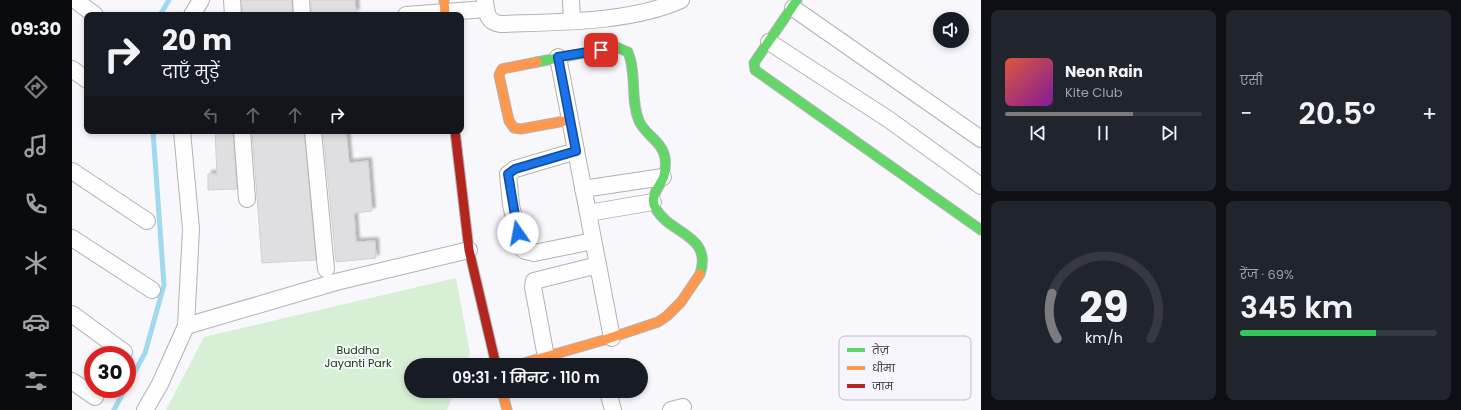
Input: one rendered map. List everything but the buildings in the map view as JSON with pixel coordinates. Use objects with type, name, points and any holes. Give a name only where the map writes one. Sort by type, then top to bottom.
[{"type":"street","points":[[75,0],[91,12]]},
{"type":"street","points":[[194,12],[201,0]]},
{"type":"street","points":[[232,0],[233,12]]},
{"type":"street","points":[[301,0],[302,12]]},
{"type":"street","points":[[571,0],[572,21]]},
{"type":"street","points":[[426,12],[486,4],[489,19],[494,24],[572,21],[630,15],[650,5],[681,0]]},
{"type":"street","points":[[981,139],[795,4],[754,63],[755,70],[981,230]]},
{"type":"street","points":[[769,42],[888,120],[981,186]]},
{"type":"street","points":[[542,358],[612,338],[661,320],[671,312],[695,284],[702,270],[703,260],[700,249],[693,239],[656,212],[653,202],[654,192],[663,176],[664,157],[662,150],[644,129],[637,113],[631,57],[628,52],[621,48],[616,48],[558,57],[510,66],[502,69],[499,75],[508,121],[514,128],[521,129],[570,120]]},
{"type":"street","points":[[558,57],[612,338]]},
{"type":"street","points":[[72,69],[84,78]]},
{"type":"street","points":[[145,410],[160,384],[186,326],[191,229],[182,134]]},
{"type":"street","points":[[242,134],[247,199]]},
{"type":"street","points":[[313,134],[326,269]]},
{"type":"street","points":[[456,134],[469,250],[494,358]]},
{"type":"street","points":[[576,151],[515,169],[508,174],[512,205],[521,247],[525,251],[534,253],[593,241]]},
{"type":"street","points":[[72,171],[147,222]]},
{"type":"street","points":[[583,188],[663,176]]},
{"type":"street","points":[[588,213],[653,202]]},
{"type":"street","points":[[72,238],[152,290]]},
{"type":"street","points":[[186,326],[336,282],[469,250]]},
{"type":"street","points":[[546,357],[533,287],[534,282],[598,265]]},
{"type":"street","points":[[72,314],[116,346]]},
{"type":"street","points":[[72,381],[84,390]]},
{"type":"street","points":[[504,398],[507,410]]},
{"type":"street","points":[[610,398],[613,410]]},
{"type":"green space","name":"Buddha Jayanti Park","points":[[456,278],[470,353],[468,358],[404,358],[404,398],[452,398],[447,410],[166,410],[204,337]]},
{"type":"waterway","points":[[162,12],[169,0]]},
{"type":"waterway","points":[[136,370],[145,353],[164,285],[153,134]]},
{"type":"waterway","points":[[114,410],[120,398]]},
{"type":"traffic: fast","points":[[797,0],[754,63],[755,70],[981,230]]},
{"type":"traffic: fast","points":[[537,62],[616,47],[628,52],[631,60],[636,113],[642,126],[664,152],[664,176],[654,196],[654,205],[662,217],[688,236],[701,251],[702,261],[700,274]]},
{"type":"traffic: slow","points":[[444,0],[445,12]]},
{"type":"traffic: slow","points":[[537,62],[502,69],[499,75],[509,121],[514,128],[521,129],[570,120]]},
{"type":"traffic: slow","points":[[541,358],[604,340],[658,322],[667,316],[681,302],[700,274]]},
{"type":"traffic: slow","points":[[504,398],[507,410]]},
{"type":"traffic: jam","points":[[455,134],[469,250],[494,358]]},
{"type":"route","points":[[518,233],[508,184],[508,174],[515,169],[576,151],[558,57],[601,50]]}]
